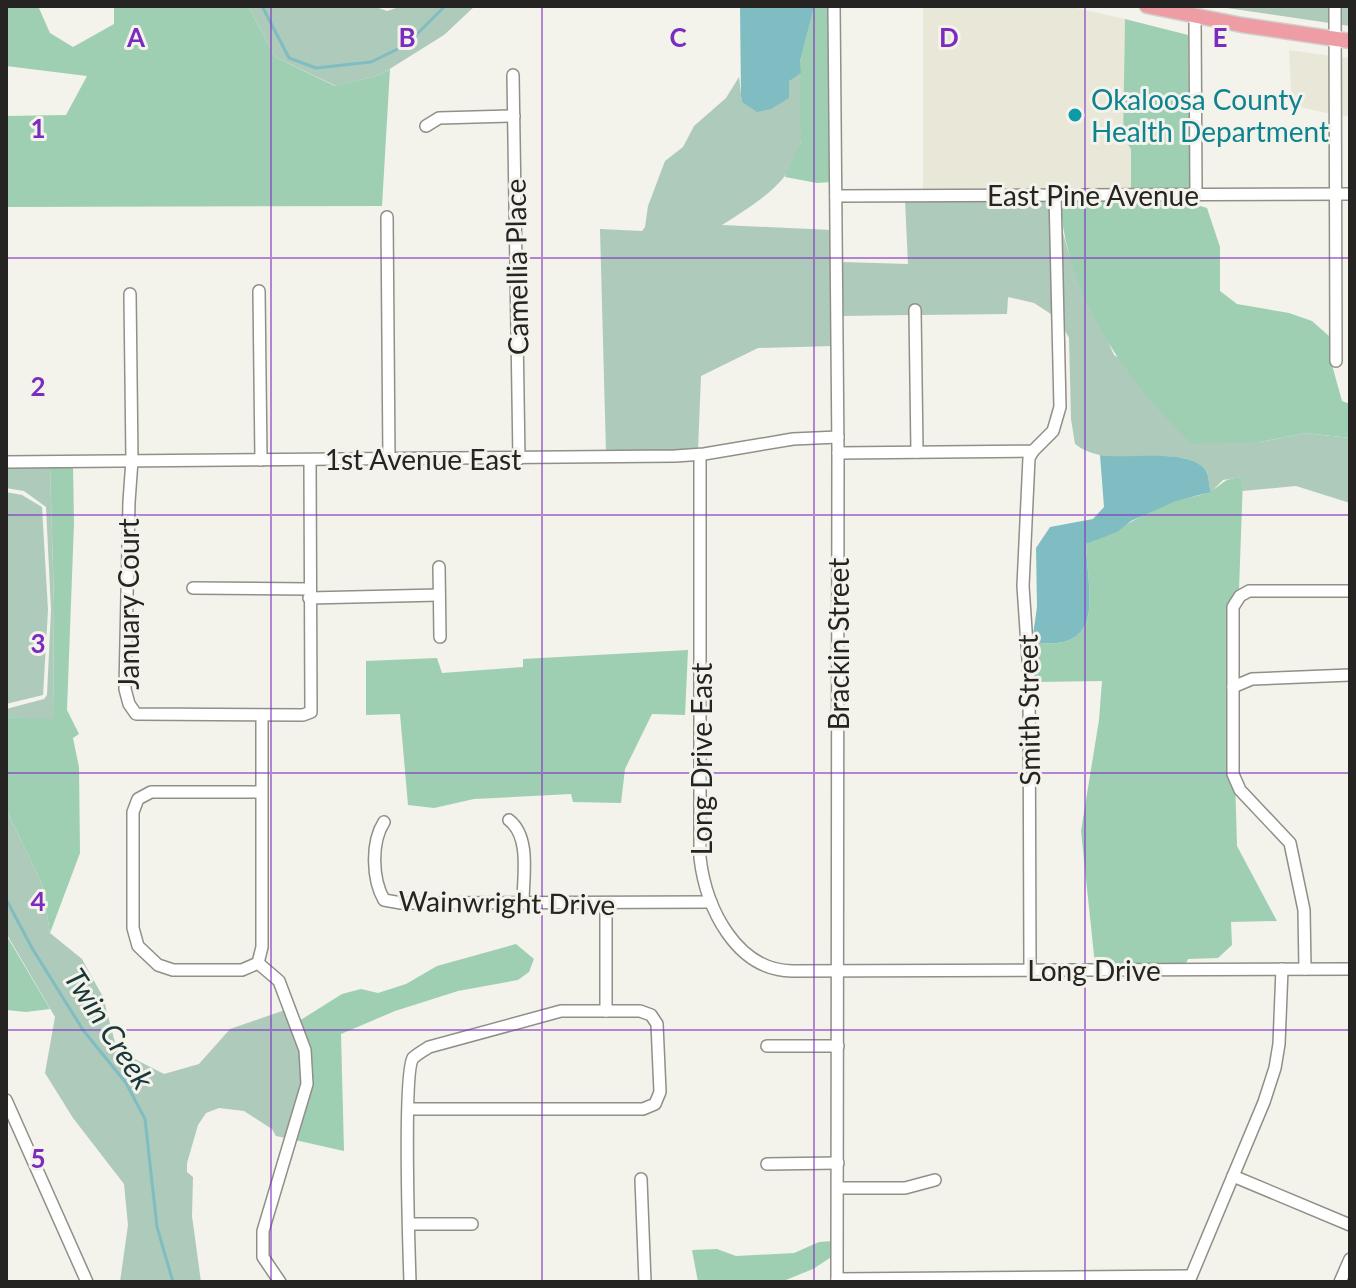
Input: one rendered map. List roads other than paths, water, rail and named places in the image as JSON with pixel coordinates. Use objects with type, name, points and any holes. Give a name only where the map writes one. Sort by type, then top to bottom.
[{"type":"main road","points":[[1147,6],[1343,40]]},
{"type":"street","name":"Brackin Street","points":[[834,6],[838,437],[837,1280]]},
{"type":"street","points":[[1335,6],[1343,40],[1344,194],[1336,361]]},
{"type":"street","points":[[1195,16],[1196,194]]},
{"type":"street","name":"Camellia Place","points":[[513,75],[519,459]]},
{"type":"street","points":[[426,126],[439,118],[514,116]]},
{"type":"street","points":[[838,453],[1033,451],[1053,431],[1060,413],[1055,194]]},
{"type":"street","name":"East Pine Avenue","points":[[836,196],[1344,194]]},
{"type":"street","points":[[387,217],[389,459]]},
{"type":"street","points":[[259,291],[261,460]]},
{"type":"street","points":[[130,294],[132,460]]},
{"type":"street","points":[[915,310],[917,452]]},
{"type":"street","name":"1st Avenue East","points":[[6,462],[700,455],[793,439],[838,437]]},
{"type":"street","name":"Smith Street","points":[[1030,970],[1029,674],[1023,565],[1028,522],[1029,458],[1033,451]]},
{"type":"street","name":"Long Drive East","points":[[700,455],[701,866],[711,902],[731,937],[743,953],[756,963],[782,971],[838,971]]},
{"type":"street","name":"January Court","points":[[132,460],[125,689],[136,714],[303,715],[311,712],[309,593]]},
{"type":"street","points":[[309,593],[310,460]]},
{"type":"street","points":[[439,567],[440,637]]},
{"type":"street","points":[[193,588],[439,595]]},
{"type":"street","points":[[1305,969],[1304,910],[1290,843],[1240,790],[1233,774],[1233,607],[1240,596],[1249,591],[1350,591]]},
{"type":"street","points":[[1233,687],[1252,679],[1350,675]]},
{"type":"street","points":[[258,963],[262,947],[262,715]]},
{"type":"street","points":[[258,963],[242,970],[173,970],[158,965],[138,946],[133,928],[133,812],[138,799],[151,792],[262,792]]},
{"type":"street","points":[[509,820],[516,826],[522,840],[523,903]]},
{"type":"street","name":"Wainwright Drive","points":[[384,822],[375,843],[378,889],[384,900],[401,903],[711,902]]},
{"type":"street","points":[[606,904],[606,1011]]},
{"type":"street","points":[[258,963],[279,981],[305,1050],[307,1084],[263,1231],[263,1257],[280,1282]]},
{"type":"street","points":[[837,1280],[1190,1279],[1275,1068],[1282,969]]},
{"type":"street","name":"Long Drive","points":[[838,971],[1350,969]]},
{"type":"street","points":[[408,1109],[643,1109],[655,1104],[660,1092],[657,1024],[651,1015],[640,1011],[561,1011],[429,1047],[413,1059],[408,1075],[408,1109],[409,1224],[410,1282]]},
{"type":"street","points":[[767,1046],[838,1046]]},
{"type":"street","points":[[6,1100],[87,1282]]},
{"type":"street","points":[[767,1164],[838,1163]]},
{"type":"street","points":[[1233,1176],[1350,1225]]},
{"type":"street","points":[[641,1179],[645,1282]]},
{"type":"street","points":[[838,1188],[905,1188],[935,1180]]},
{"type":"street","points":[[409,1224],[472,1224]]},
{"type":"street","points":[[1340,1282],[1350,1259]]},
{"type":"water","points":[[740,6],[814,7],[800,62],[801,73],[789,81],[789,98],[771,109],[757,112],[742,102]]},
{"type":"water","points":[[1100,455],[1170,456],[1195,462],[1206,470],[1211,492],[1176,501],[1131,521],[1117,532],[1086,544],[1090,601],[1083,630],[1072,639],[1056,643],[1032,642],[1037,607],[1036,548],[1050,527],[1093,519],[1104,507]]},
{"type":"waterway","points":[[262,6],[289,58],[316,68],[371,62],[406,45],[445,6]]},
{"type":"waterway","name":"Twin Creek","points":[[6,899],[32,948],[83,1030],[126,1083],[145,1119],[157,1227],[173,1282]]},
{"type":"place","name":"Okaloosa County Health Department","points":[[1075,115]]}]
